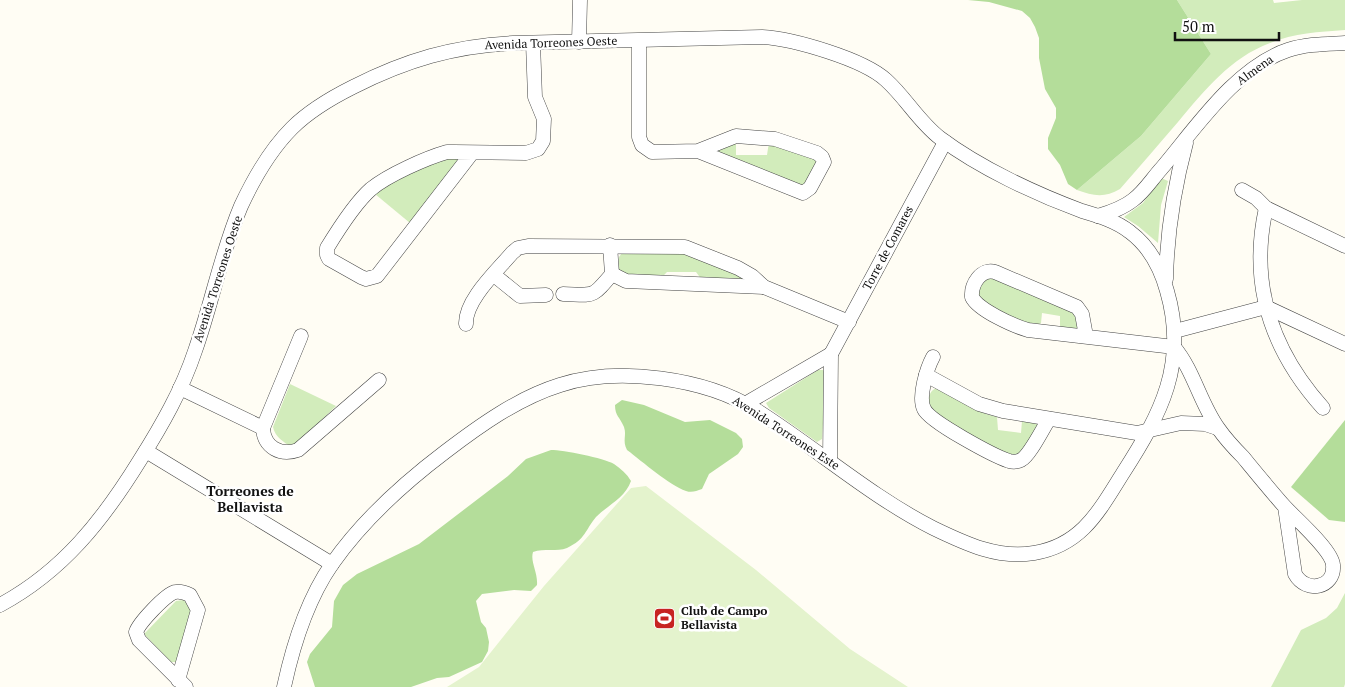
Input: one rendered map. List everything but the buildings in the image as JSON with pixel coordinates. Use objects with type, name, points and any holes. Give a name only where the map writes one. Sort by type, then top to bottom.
[{"type":"street","points":[[579,42],[580,0]]},
{"type":"street","name":"Avenida Torreones Oeste","points":[[0,605],[40,579],[80,544],[115,500],[146,451],[166,418],[180,388],[198,342],[222,260],[242,206],[263,165],[292,127],[324,103],[405,63],[434,54],[472,46],[513,43],[762,37],[788,40],[861,64],[876,73],[896,90],[925,125],[945,142],[1033,191],[1119,225],[1136,236],[1152,256],[1166,285],[1172,306],[1174,347],[1168,388],[1150,431]]},
{"type":"street","points":[[639,41],[639,136],[642,145],[652,152],[698,151],[736,136],[768,137],[817,153],[824,162],[810,188],[803,193],[698,151]]},
{"type":"street","points":[[472,153],[377,276],[366,279],[329,259],[326,252],[329,245],[357,204],[377,185],[440,154],[454,152],[530,153],[541,146],[544,137],[544,119],[535,98],[533,43]]},
{"type":"street","name":"Almena","points":[[1098,216],[1132,201],[1229,90],[1271,58],[1288,50],[1301,47],[1345,43]]},
{"type":"street","name":"Almena","points":[[1166,285],[1166,258],[1172,205],[1188,138]]},
{"type":"street","name":"Torre de Comares","points":[[830,461],[831,354],[945,142]]},
{"type":"street","points":[[1242,190],[1256,198],[1266,208],[1345,246]]},
{"type":"street","points":[[1266,208],[1262,224],[1259,256],[1262,291],[1266,308],[1290,365],[1323,408]]},
{"type":"street","points":[[466,324],[466,313],[469,307],[512,253],[523,246],[610,245],[685,247],[738,268],[752,276],[764,287],[849,322]]},
{"type":"street","points":[[563,294],[594,294],[612,274],[610,245]]},
{"type":"street","points":[[1086,336],[1082,314],[1077,307],[991,270],[982,273],[973,288],[972,297],[976,304],[1019,327],[1056,333],[1174,347],[1183,359],[1217,428],[1285,507],[1331,556],[1334,567],[1332,573],[1326,583],[1320,586],[1310,587],[1305,585],[1295,574],[1285,507]]},
{"type":"street","points":[[612,274],[626,282],[764,287]]},
{"type":"street","points":[[494,275],[520,296],[546,296]]},
{"type":"street","points":[[1174,330],[1266,308],[1345,344]]},
{"type":"street","points":[[302,336],[263,428],[265,439],[274,449],[286,453],[298,450],[379,380]]},
{"type":"street","points":[[745,404],[831,354]]},
{"type":"street","points":[[933,357],[926,375],[922,401],[926,413],[957,435],[1008,461],[1016,461],[1024,457],[1049,419]]},
{"type":"street","points":[[926,375],[987,407],[1049,419],[1128,432],[1150,431],[1171,424],[1181,423],[1206,424],[1217,428]]},
{"type":"street","name":"Avenida Torreones Este","points":[[284,687],[291,657],[316,591],[332,564],[377,512],[437,458],[485,424],[550,388],[589,378],[631,377],[658,378],[707,387],[745,404],[888,502],[937,530],[984,550],[1019,555],[1055,547],[1076,536],[1084,529],[1094,518],[1150,431]]},
{"type":"street","points":[[180,388],[263,428]]},
{"type":"street","points":[[146,451],[332,564]]},
{"type":"street","points":[[174,592],[190,595],[198,610],[182,683],[139,640],[136,632],[164,599],[174,592]]},
{"type":"green space","points":[[968,0],[1177,0],[1211,54],[1141,136],[1077,190],[1068,184],[1060,165],[1048,149],[1048,138],[1056,118],[1056,108],[1045,89],[1039,58],[1039,38],[1030,18],[1022,11],[989,2]]},
{"type":"green space","points":[[1177,0],[1273,0],[1274,3],[1302,0],[1345,0],[1345,30],[1288,37],[1256,49],[1230,66],[1208,87],[1120,189],[1104,195],[1088,194],[1077,190],[1141,136],[1211,54]]},
{"type":"green space","points":[[734,142],[736,145],[736,155],[767,155],[769,142],[818,159],[806,187],[717,151]]},
{"type":"green space","points":[[447,156],[458,160],[410,223],[375,194],[379,189]]},
{"type":"green space","points":[[1161,178],[1168,181],[1161,205],[1158,243],[1124,217],[1143,203]]},
{"type":"green space","points":[[682,250],[743,274],[744,280],[702,280],[696,272],[667,272],[660,279],[627,277],[618,271],[619,257],[622,253]]},
{"type":"green space","points":[[987,276],[1076,312],[1078,329],[1060,327],[1060,316],[1042,313],[1041,323],[1039,324],[1018,322],[979,301],[976,295]]},
{"type":"green space","points":[[818,370],[823,370],[826,374],[822,439],[817,442],[769,408],[766,403]]},
{"type":"green space","points":[[290,384],[336,406],[301,440],[291,447],[278,436],[273,427]]},
{"type":"green space","points":[[937,388],[986,414],[997,417],[998,430],[1021,433],[1022,421],[1038,423],[1039,425],[1020,454],[1015,457],[968,437],[929,410],[930,394]]},
{"type":"green space","points":[[622,400],[644,405],[685,422],[710,420],[736,433],[742,439],[743,447],[738,454],[709,474],[702,489],[692,492],[686,491],[664,479],[627,450],[624,427],[615,409],[615,405]]},
{"type":"green space","points":[[1345,420],[1345,522],[1329,520],[1291,487]]},
{"type":"green space","points":[[551,450],[602,459],[614,464],[631,481],[625,492],[596,517],[584,534],[573,545],[563,549],[533,552],[532,560],[537,585],[531,591],[514,590],[482,594],[476,601],[481,622],[486,628],[489,642],[488,651],[482,662],[449,677],[437,678],[411,687],[315,687],[307,662],[310,654],[332,627],[334,601],[343,585],[357,574],[419,544],[508,476],[526,459]]},
{"type":"green space","name":"Club de Campo Bellavista","points":[[646,486],[756,570],[850,649],[908,687],[447,687],[479,667],[544,586],[631,488]]},
{"type":"green space","points":[[1345,593],[1344,687],[1271,687],[1301,630],[1326,618],[1337,608]]},
{"type":"green space","points":[[183,600],[189,602],[192,608],[179,662],[171,662],[144,634],[176,601]]},
{"type":"place","name":"Club de Campo Bellavista","points":[[665,618]]},
{"type":"district","name":"Torreones de Bellavista","points":[[250,500]]}]
